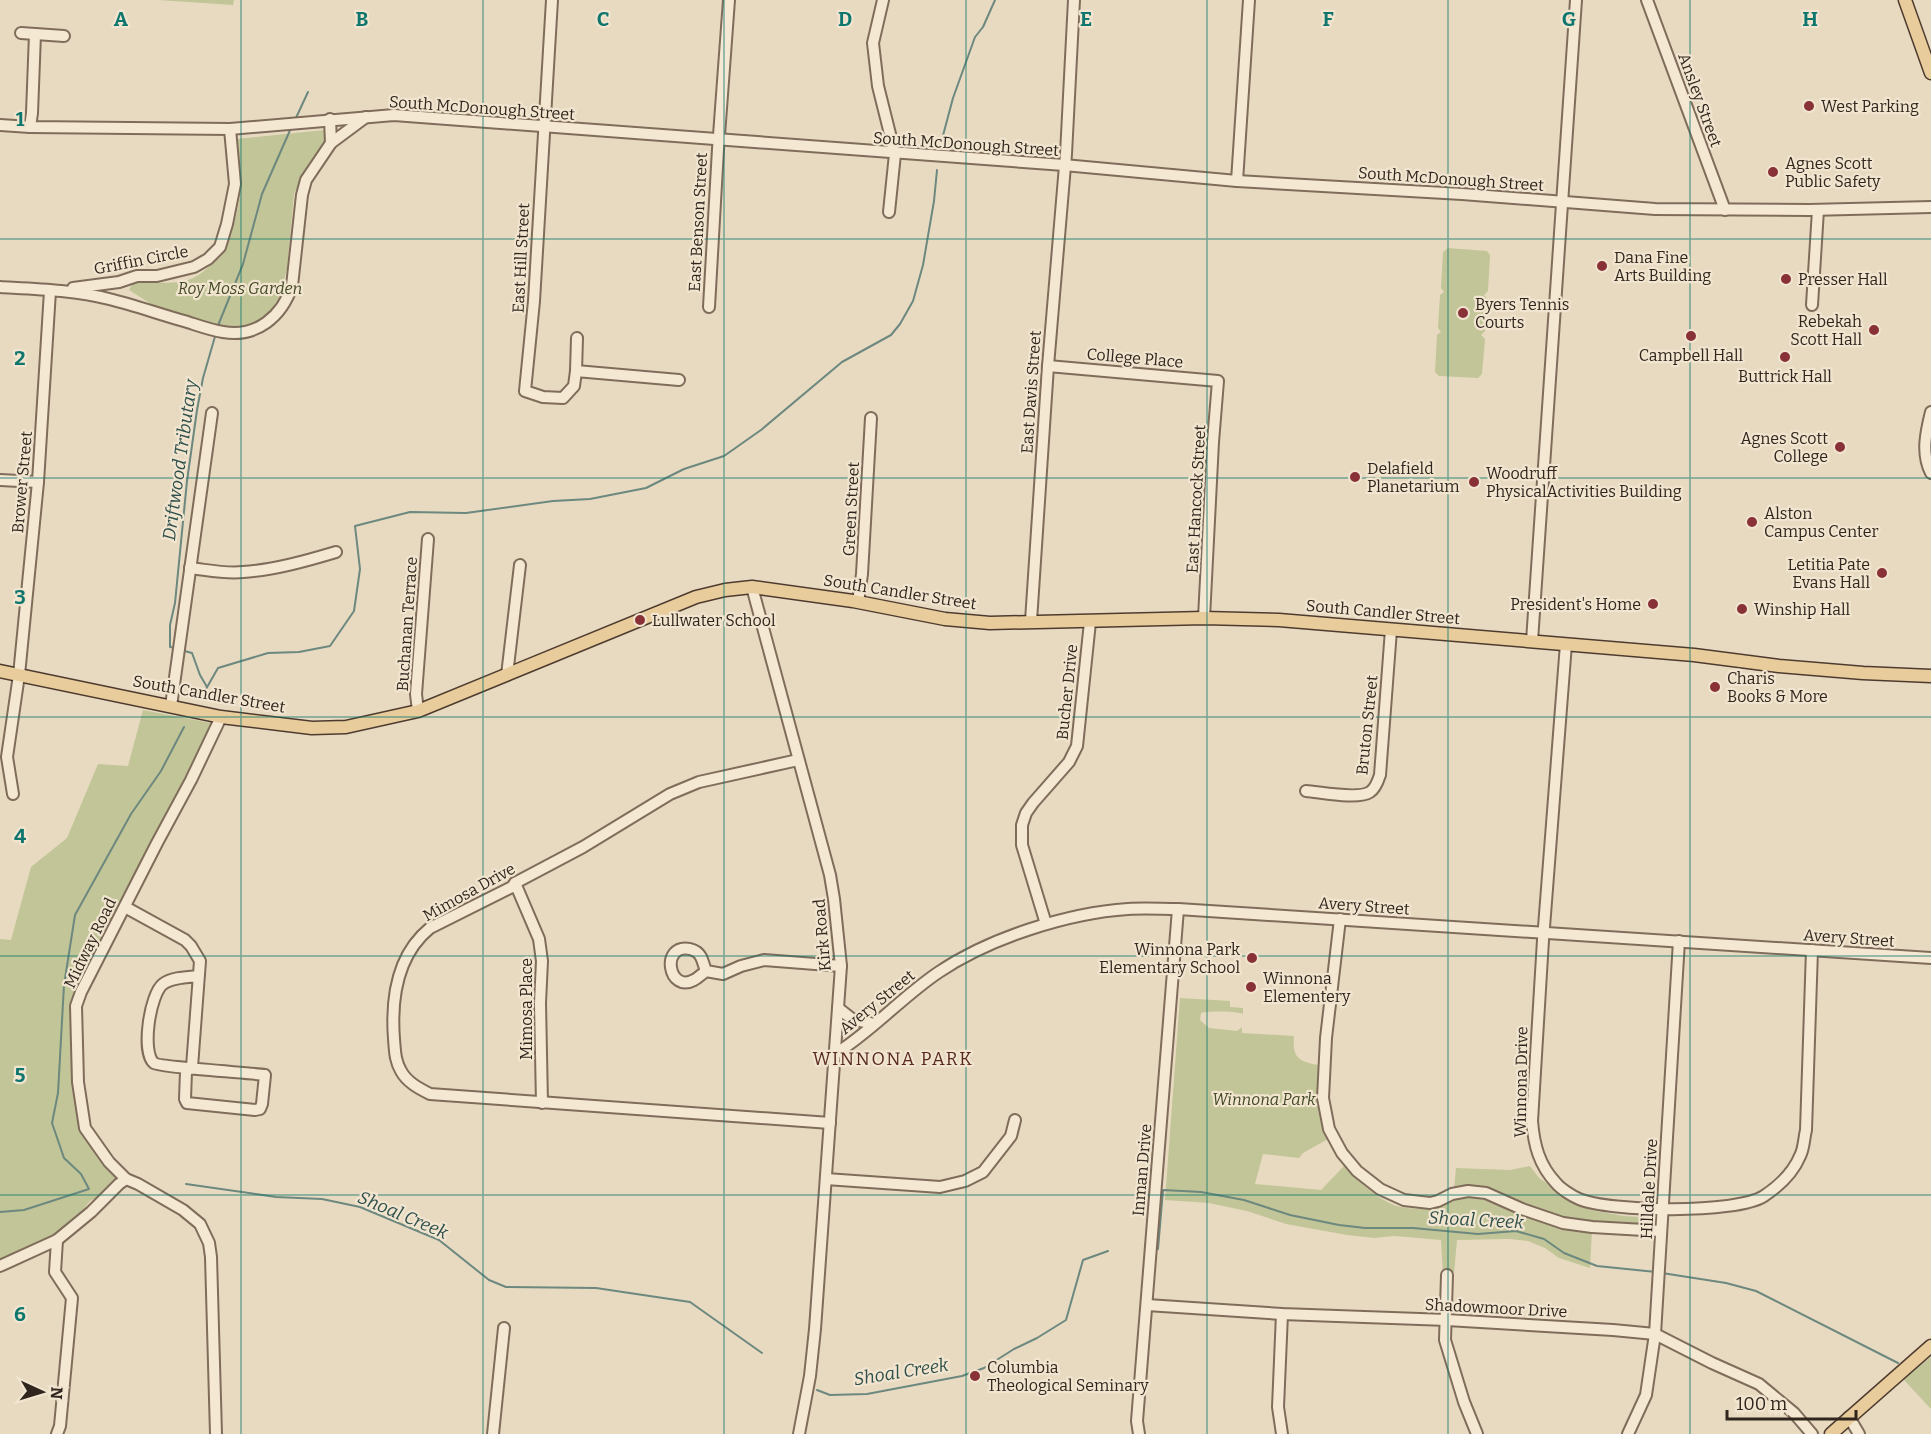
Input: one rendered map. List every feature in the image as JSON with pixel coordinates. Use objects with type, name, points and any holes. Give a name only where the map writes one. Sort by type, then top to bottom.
[{"type":"main road","points":[[1905,0],[1931,73]]},
{"type":"main road","name":"South Candler Street","points":[[0,671],[221,717],[312,728],[346,728],[418,711],[696,597],[752,587],[858,602],[956,620],[990,623],[1204,618],[1279,620],[1694,655],[1796,667],[1931,676]]},
{"type":"main road","points":[[1831,1434],[1931,1346]]},
{"type":"street","name":"East Hill Street","points":[[552,0],[534,301],[525,391],[543,397],[563,398],[574,386],[576,371]]},
{"type":"street","name":"East Benson Street","points":[[709,308],[718,139],[729,0]]},
{"type":"street","points":[[883,0],[873,43],[878,86],[895,154],[889,212]]},
{"type":"street","name":"East Davis Street","points":[[1031,621],[1074,0]]},
{"type":"street","points":[[1237,181],[1249,0]]},
{"type":"street","points":[[1532,641],[1576,0]]},
{"type":"street","name":"Ansley Street","points":[[1647,0],[1725,210]]},
{"type":"street","points":[[21,33],[64,36]]},
{"type":"street","points":[[30,127],[33,113],[35,34]]},
{"type":"street","name":"South McDonough Street","points":[[0,125],[230,129],[394,115],[1064,165],[1237,181],[1655,209],[1818,210],[1931,207]]},
{"type":"street","points":[[0,288],[79,292],[111,299],[226,333],[249,331],[261,327],[275,317],[284,305],[292,286],[302,195],[306,180],[331,143],[366,117]]},
{"type":"street","points":[[330,119],[331,143]]},
{"type":"street","name":"Griffin Circle","points":[[50,291],[119,282],[137,276],[157,276],[194,267],[208,259],[220,247],[235,184],[230,129]]},
{"type":"street","points":[[1812,305],[1818,210]]},
{"type":"street","name":"Brower Street","points":[[13,794],[7,757],[19,675],[38,482],[50,291]]},
{"type":"street","points":[[577,338],[576,371],[679,380]]},
{"type":"street","name":"College Place","points":[[1048,366],[1218,381]]},
{"type":"street","name":"East Hancock Street","points":[[1204,618],[1218,381]]},
{"type":"street","points":[[1931,412],[1925,446],[1926,460],[1931,473]]},
{"type":"street","points":[[171,706],[212,413]]},
{"type":"street","name":"Green Street","points":[[858,602],[862,574],[871,418]]},
{"type":"street","points":[[0,480],[38,482]]},
{"type":"street","name":"Buchanan Terrace","points":[[418,711],[416,694],[428,538]]},
{"type":"street","points":[[190,568],[242,573],[296,563],[336,552]]},
{"type":"street","points":[[507,675],[520,566]]},
{"type":"street","name":"Kirk Road","points":[[752,587],[830,875],[841,966],[815,1329],[810,1376],[799,1434]]},
{"type":"street","name":"Bucher Drive","points":[[1046,924],[1022,845],[1022,825],[1026,813],[1070,762],[1077,746],[1090,622]]},
{"type":"street","name":"Bruton Street","points":[[1306,791],[1358,796],[1371,792],[1376,784],[1380,775],[1391,630]]},
{"type":"street","name":"Winnona Drive","points":[[1566,644],[1532,1121],[1534,1145],[1544,1167],[1557,1185],[1579,1199],[1619,1207],[1662,1209],[1736,1205],[1761,1198],[1784,1181],[1801,1156],[1806,1130],[1812,950]]},
{"type":"street","name":"Midway Road","points":[[216,1434],[209,1243],[200,1224],[183,1210],[126,1179],[109,1162],[85,1128],[78,1082],[76,1005],[221,717]]},
{"type":"street","name":"Mimosa Drive","points":[[798,760],[699,782],[670,794],[583,847],[515,883],[513,887],[436,925],[419,937],[406,957],[396,985],[393,1022],[395,1059],[401,1072],[412,1085],[430,1094],[830,1123]]},
{"type":"street","name":"Mimosa Place","points":[[515,883],[539,939],[542,961],[540,1004],[542,1103]]},
{"type":"street","points":[[124,907],[185,940],[200,961],[199,976],[192,1067],[186,1072],[185,1100],[187,1103],[255,1110],[260,1108],[265,1075],[192,1067],[157,1065],[148,1055],[149,1020],[154,999],[163,984],[179,978],[199,976]]},
{"type":"street","name":"Avery Street","points":[[835,1054],[939,972],[975,951],[1046,924],[1126,909],[1178,909],[1931,958]]},
{"type":"street","name":"Inman Drive","points":[[1139,1434],[1137,1421],[1178,909]]},
{"type":"street","points":[[1340,919],[1326,1038],[1323,1098],[1329,1129],[1342,1153],[1357,1171],[1380,1189],[1404,1200],[1430,1203],[1438,1202],[1452,1194],[1468,1191],[1486,1193],[1522,1209],[1563,1223],[1661,1231]]},
{"type":"street","name":"Hilldale Drive","points":[[1628,1434],[1646,1395],[1655,1334],[1679,941]]},
{"type":"street","points":[[706,971],[723,974],[764,960],[841,966]]},
{"type":"street","points":[[838,1008],[852,1019],[874,1024]]},
{"type":"street","points":[[826,1179],[940,1186],[965,1181],[983,1172],[1011,1136],[1015,1120]]},
{"type":"street","points":[[0,1266],[57,1240],[126,1179]]},
{"type":"street","points":[[57,1240],[55,1272],[72,1298],[60,1426],[57,1434]]},
{"type":"street","points":[[1447,1275],[1445,1340],[1464,1402],[1477,1434]]},
{"type":"street","name":"Shadowmoor Drive","points":[[1147,1305],[1282,1314],[1447,1320],[1655,1334],[1759,1384],[1794,1413],[1812,1434]]},
{"type":"street","points":[[1282,1314],[1278,1407],[1282,1434]]},
{"type":"street","points":[[494,1434],[504,1328]]},
{"type":"street","points":[[1849,1417],[1859,1434]]},
{"type":"green space","points":[[158,0],[234,0],[233,5]]},
{"type":"green space","name":"Roy Moss Garden","points":[[334,129],[309,163],[294,194],[287,269],[280,296],[271,311],[261,320],[253,325],[240,328],[215,326],[159,309],[129,290],[132,284],[172,283],[188,280],[207,268],[218,256],[233,226],[240,192],[240,162],[236,139]]},
{"type":"green space","name":"Byers Tennis Courts","points":[[1448,248],[1487,251],[1490,255],[1488,291],[1484,295],[1487,299],[1485,331],[1481,335],[1485,339],[1482,374],[1478,378],[1439,376],[1435,372],[1437,335],[1441,332],[1438,328],[1440,295],[1444,292],[1441,288],[1443,252]]},
{"type":"green space","points":[[143,710],[216,724],[168,837],[117,927],[79,1009],[75,1074],[87,1131],[124,1184],[90,1201],[73,1222],[9,1267],[0,1269],[0,939],[11,940],[31,867],[67,838],[98,764],[128,766]]},
{"type":"green space","name":"Winnona Park","points":[[1180,998],[1230,1001],[1230,1007],[1243,1008],[1243,1014],[1205,1012],[1201,1013],[1200,1020],[1209,1028],[1237,1031],[1242,1027],[1242,1033],[1294,1036],[1294,1049],[1298,1058],[1319,1065],[1318,1103],[1328,1139],[1303,1153],[1299,1158],[1263,1154],[1255,1184],[1321,1190],[1344,1166],[1378,1196],[1394,1205],[1405,1208],[1434,1209],[1454,1189],[1456,1168],[1510,1170],[1530,1166],[1539,1178],[1576,1203],[1596,1211],[1657,1218],[1656,1235],[1592,1231],[1590,1268],[1559,1258],[1545,1248],[1528,1241],[1457,1240],[1454,1274],[1443,1275],[1441,1240],[1347,1235],[1286,1224],[1247,1211],[1209,1203],[1165,1200]]},
{"type":"green space","points":[[1931,1357],[1931,1409],[1903,1379]]},
{"type":"waterway","points":[[941,143],[953,98],[975,37],[983,27],[995,0]]},
{"type":"waterway","name":"Driftwood Tributary","points":[[295,120],[308,92]]},
{"type":"waterway","name":"Driftwood Tributary","points":[[217,328],[243,264],[262,194],[291,128]]},
{"type":"waterway","points":[[206,689],[218,668],[268,653],[299,652],[330,646],[354,611],[360,569],[355,526],[410,512],[466,513],[553,501],[590,499],[646,488],[684,469],[724,456],[761,430],[842,362],[891,335],[900,324],[913,301],[923,265],[937,170]]},
{"type":"waterway","name":"Driftwood Tributary","points":[[176,648],[170,647],[170,625],[175,603],[187,481],[203,378],[216,333]]},
{"type":"waterway","name":"Driftwood Tributary","points":[[181,650],[192,653],[207,687]]},
{"type":"waterway","points":[[0,1212],[24,1210],[89,1189],[81,1174],[64,1158],[52,1123],[58,1093],[64,985],[75,915],[131,814],[161,771],[184,727]]},
{"type":"waterway","name":"Shoal Creek","points":[[186,1184],[276,1197],[322,1199],[360,1207],[439,1240],[489,1280],[506,1287],[596,1288],[690,1302],[762,1353]]},
{"type":"waterway","name":"Shoal Creek","points":[[1156,1249],[1158,1249],[1163,1190],[1201,1192],[1244,1200],[1290,1215],[1339,1225],[1478,1234],[1516,1231],[1544,1239],[1564,1253],[1597,1266],[1656,1272]]},
{"type":"waterway","name":"Shoal Creek","points":[[817,1390],[830,1395],[867,1394],[962,1376],[984,1368],[1066,1320],[1083,1260],[1108,1251]]},
{"type":"waterway","name":"Shoal Creek","points":[[1662,1273],[1726,1283],[1756,1291],[1898,1363]]},
{"type":"place","name":"West Parking","points":[[1809,106]]},
{"type":"place","name":"Agnes Scott Public Safety","points":[[1773,172]]},
{"type":"place","name":"Dana Fine Arts Building","points":[[1602,266]]},
{"type":"place","name":"Presser Hall","points":[[1786,279]]},
{"type":"place","name":"Byers Tennis Courts","points":[[1463,313]]},
{"type":"place","name":"Rebekah Scott Hall","points":[[1874,330]]},
{"type":"place","name":"Campbell Hall","points":[[1691,336]]},
{"type":"place","name":"Buttrick Hall","points":[[1785,357]]},
{"type":"place","name":"Agnes Scott College","points":[[1840,447]]},
{"type":"place","name":"Delafield Planetarium","points":[[1355,477]]},
{"type":"place","name":"Woodruff PhysicalActivities Building","points":[[1474,482]]},
{"type":"place","name":"Alston Campus Center","points":[[1752,522]]},
{"type":"place","name":"Letitia Pate Evans Hall","points":[[1882,573]]},
{"type":"place","name":"President's Home","points":[[1653,604]]},
{"type":"place","name":"Winship Hall","points":[[1742,609]]},
{"type":"place","name":"Lullwater School","points":[[640,620]]},
{"type":"place","name":"Charis Books & More","points":[[1715,687]]},
{"type":"place","name":"Winnona Park Elementary School","points":[[1252,958]]},
{"type":"place","name":"Winnona Elementery","points":[[1251,987]]},
{"type":"place","name":"Columbia Theological Seminary","points":[[975,1376]]},
{"type":"district","name":"WINNONA PARK","points":[[893,1059]]}]
